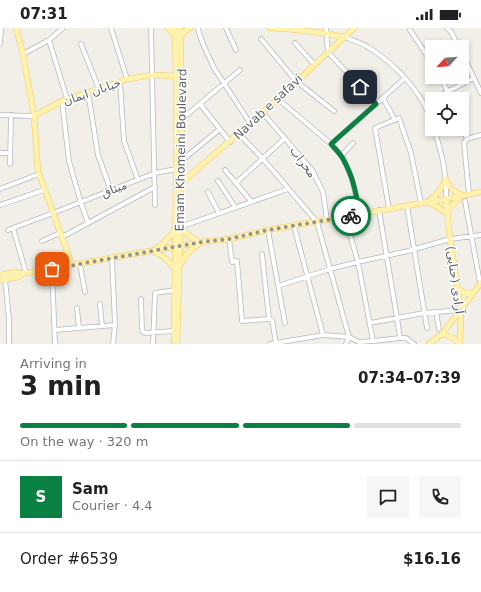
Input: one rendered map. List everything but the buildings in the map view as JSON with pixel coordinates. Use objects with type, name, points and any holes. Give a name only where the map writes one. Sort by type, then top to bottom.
[{"type":"main road","points":[[17,28],[34,116],[38,171],[72,265]]},
{"type":"main road","points":[[168,28],[178,38],[190,28]]},
{"type":"main road","name":"Emam Khomeini Boulevard","points":[[175,28],[178,38],[182,119],[181,161],[178,173]]},
{"type":"main road","name":"Emam Khomeini Boulevard","points":[[177,344],[177,247],[179,183],[176,76],[180,28]]},
{"type":"main road","points":[[270,28],[326,30],[345,37]]},
{"type":"main road","name":"Navab e safavi","points":[[179,183],[230,142],[354,28]]},
{"type":"main road","name":"خیابان ایمان","points":[[34,116],[65,100],[127,79],[153,75],[176,76]]},
{"type":"main road","points":[[428,202],[438,193],[446,180]]},
{"type":"main road","points":[[446,180],[448,186],[462,195]]},
{"type":"main road","points":[[0,275],[52,269],[202,242],[229,239],[268,230],[481,192]]},
{"type":"main road","points":[[428,202],[447,214],[462,195]]},
{"type":"main road","name":"آزادی (حنایی)","points":[[446,199],[450,239],[461,310],[460,344]]},
{"type":"main road","points":[[153,251],[166,241],[178,228],[191,238],[202,242]]},
{"type":"main road","points":[[153,251],[163,256],[177,268],[188,253],[202,242]]},
{"type":"main road","name":"Emam Khomeini Boulevard","points":[[174,344],[177,268]]},
{"type":"main road","points":[[3,280],[19,277],[24,273]]},
{"type":"main road","points":[[429,344],[461,310],[480,283]]},
{"type":"main road","points":[[457,287],[463,293],[467,294],[474,291]]},
{"type":"main road","points":[[440,331],[452,337],[460,344]]},
{"type":"street","points":[[0,44],[1,28]]},
{"type":"street","points":[[23,54],[49,40],[63,28]]},
{"type":"street","points":[[111,28],[127,79]]},
{"type":"street","points":[[151,28],[155,205]]},
{"type":"street","points":[[198,28],[203,44],[214,68],[250,123]]},
{"type":"street","points":[[226,28],[236,50]]},
{"type":"street","points":[[447,28],[455,40]]},
{"type":"street","points":[[326,30],[328,52],[376,104]]},
{"type":"street","points":[[410,30],[425,52]]},
{"type":"street","points":[[345,37],[367,47],[387,60],[405,78],[425,108]]},
{"type":"street","points":[[261,39],[296,80],[334,111]]},
{"type":"street","points":[[49,40],[65,100],[69,161],[88,223]]},
{"type":"street","points":[[295,43],[314,64]]},
{"type":"street","points":[[81,44],[99,89]]},
{"type":"street","points":[[469,68],[481,93]]},
{"type":"street","points":[[182,119],[240,70]]},
{"type":"street","points":[[331,144],[405,78]]},
{"type":"street","points":[[444,84],[448,92],[474,78]]},
{"type":"street","points":[[120,82],[124,141],[138,180]]},
{"type":"street","points":[[88,92],[98,155],[111,191]]},
{"type":"street","points":[[383,98],[395,120]]},
{"type":"street","points":[[278,99],[331,144],[342,156],[352,179],[359,214]]},
{"type":"street","points":[[200,104],[230,142]]},
{"type":"street","name":"محراب","points":[[262,112],[312,170],[323,192],[327,220]]},
{"type":"street","points":[[0,115],[34,116]]},
{"type":"street","points":[[10,164],[11,115]]},
{"type":"street","points":[[389,209],[375,128],[399,118],[411,152],[421,203]]},
{"type":"street","points":[[181,161],[220,130]]},
{"type":"street","points":[[239,134],[263,159],[316,222],[349,337],[346,344]]},
{"type":"street","points":[[469,194],[464,143],[467,139],[481,135]]},
{"type":"street","points":[[436,136],[446,180],[446,199]]},
{"type":"street","points":[[236,183],[285,138]]},
{"type":"street","points":[[342,156],[353,144]]},
{"type":"street","points":[[0,153],[10,153]]},
{"type":"street","points":[[225,170],[251,201]]},
{"type":"street","name":"میثاق","points":[[8,230],[155,173],[178,173]]},
{"type":"street","points":[[0,189],[39,174]]},
{"type":"street","points":[[218,181],[235,207]]},
{"type":"street","points":[[42,242],[88,223],[155,187]]},
{"type":"street","points":[[178,228],[288,188]]},
{"type":"street","points":[[0,205],[44,190]]},
{"type":"street","points":[[208,192],[219,213]]},
{"type":"street","points":[[465,201],[480,283]]},
{"type":"street","points":[[407,206],[427,328]]},
{"type":"street","points":[[380,210],[400,338]]},
{"type":"street","points":[[345,217],[358,262],[373,341]]},
{"type":"street","points":[[294,226],[323,335]]},
{"type":"street","points":[[13,228],[24,273]]},
{"type":"street","points":[[268,230],[285,323]]},
{"type":"street","points":[[278,286],[330,269],[415,249],[450,239],[481,235]]},
{"type":"street","points":[[229,239],[232,262],[237,261],[242,321],[272,320],[274,323],[276,343]]},
{"type":"street","points":[[262,254],[269,319]]},
{"type":"street","points":[[112,258],[115,325],[113,344]]},
{"type":"street","points":[[80,264],[85,292]]},
{"type":"street","points":[[52,269],[56,344]]},
{"type":"street","points":[[3,280],[9,320],[9,344]]},
{"type":"street","points":[[153,344],[155,293],[175,290]]},
{"type":"street","points":[[141,299],[143,332],[174,331]]},
{"type":"street","points":[[100,304],[102,326]]},
{"type":"street","points":[[77,308],[79,328]]},
{"type":"street","points":[[370,323],[424,313],[461,310]]},
{"type":"street","points":[[436,312],[440,331]]},
{"type":"street","points":[[55,330],[115,325]]},
{"type":"street","points":[[270,344],[323,335],[349,337],[359,342],[406,338],[414,344]]},
{"type":"way so far","points":[[52,269],[202,242],[229,239],[268,230],[351,216]]},
{"type":"route","points":[[351,216],[359,214],[352,179],[343,158],[331,144],[376,104],[360,87]]}]
